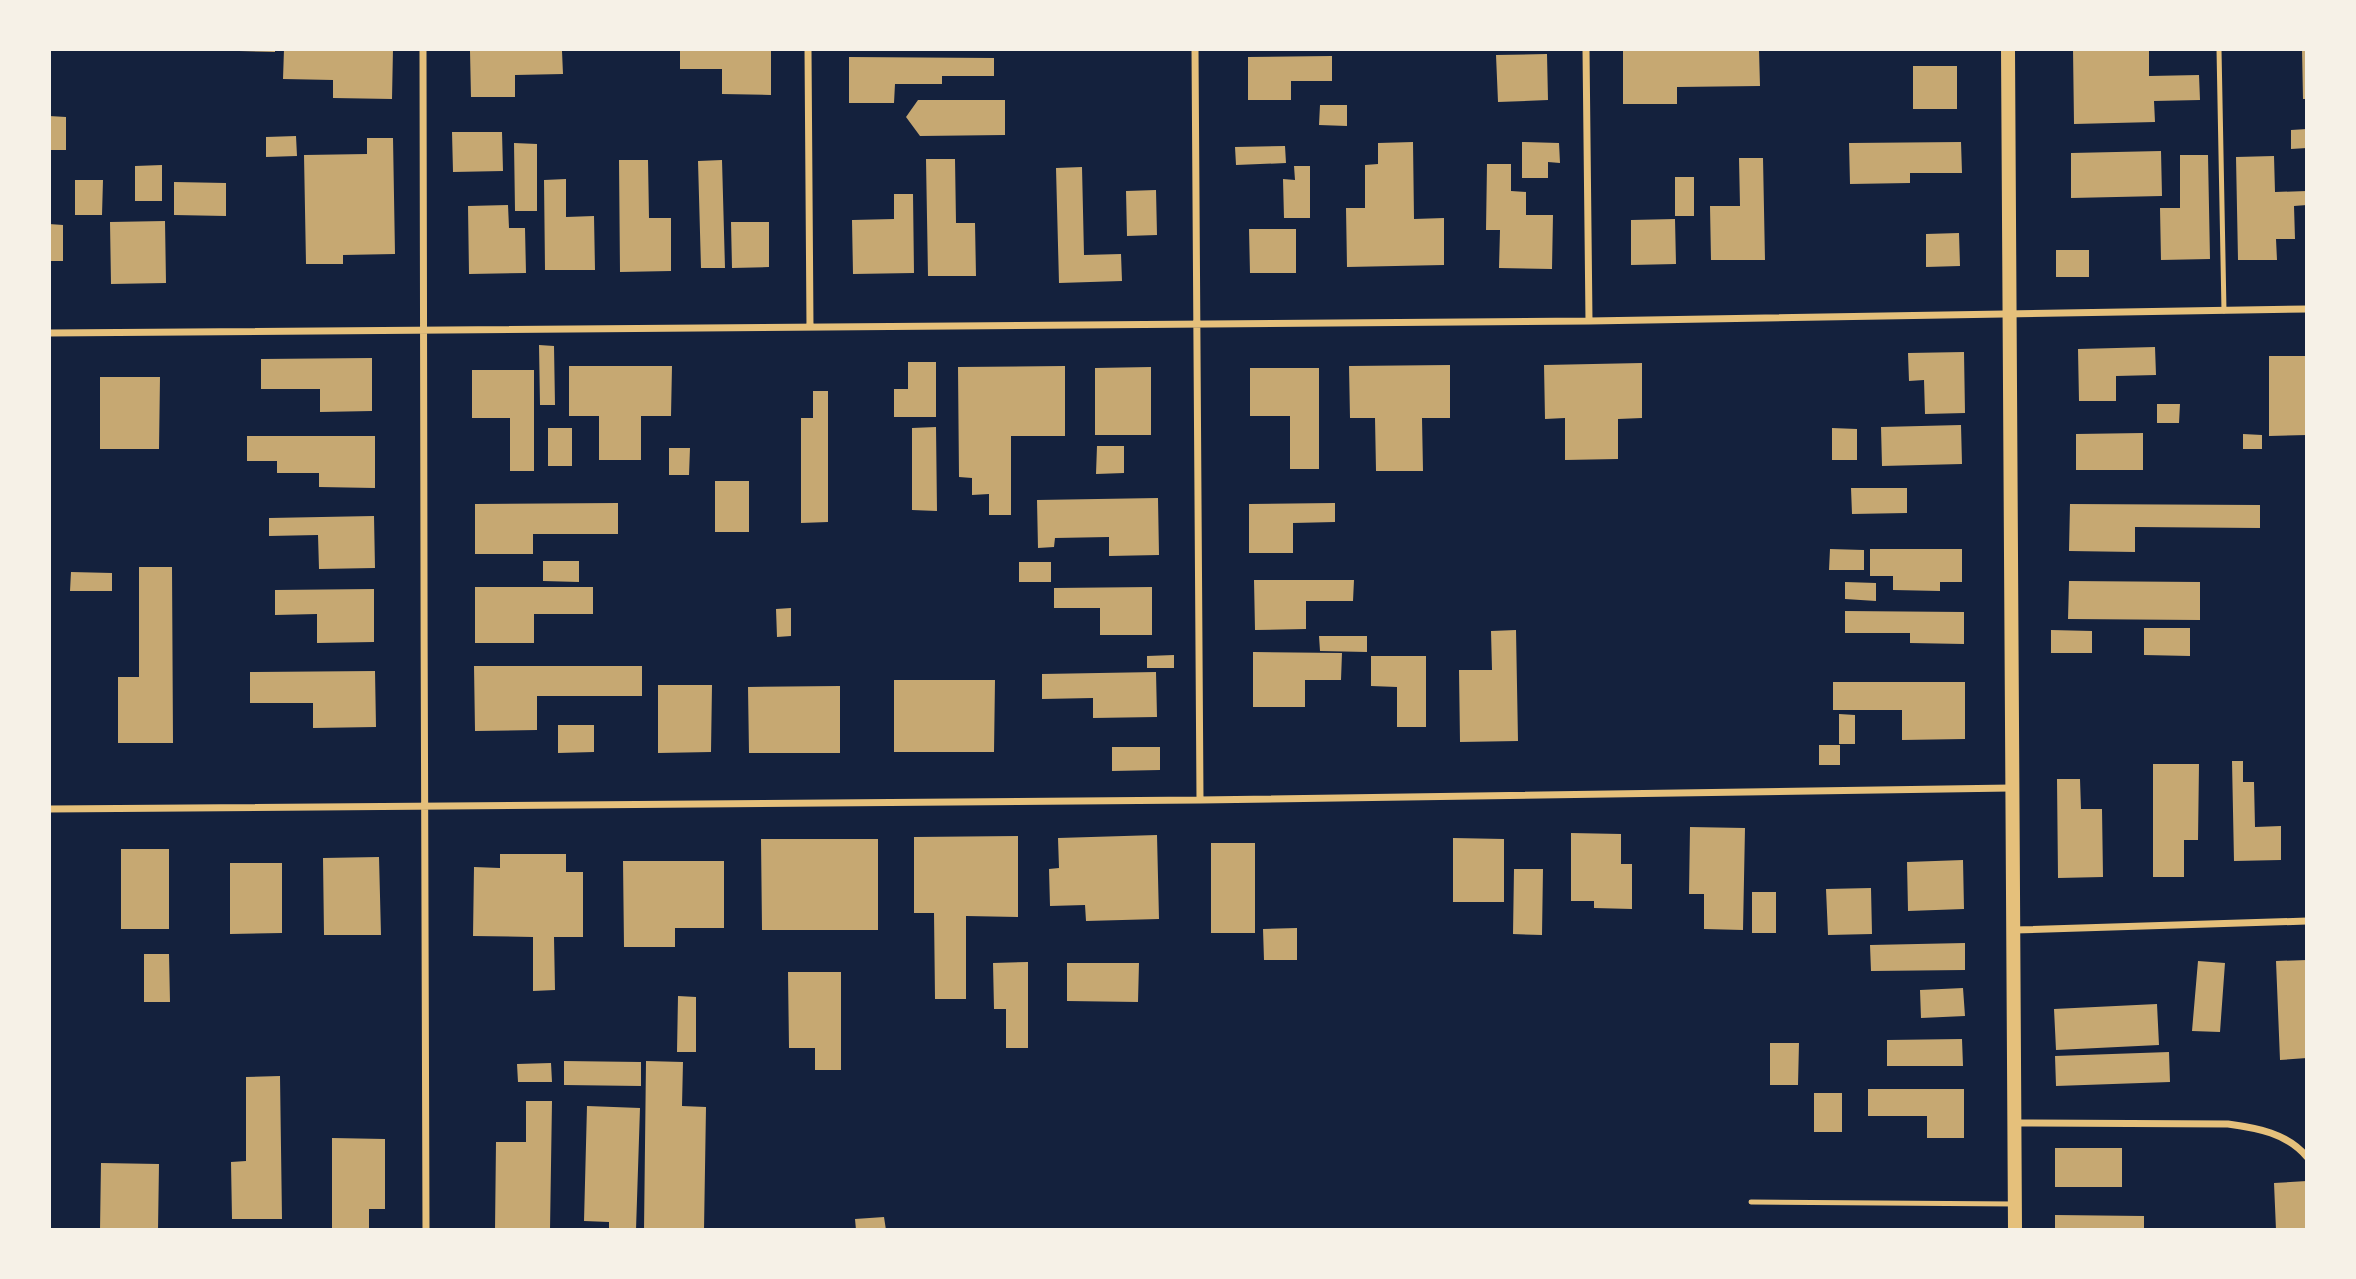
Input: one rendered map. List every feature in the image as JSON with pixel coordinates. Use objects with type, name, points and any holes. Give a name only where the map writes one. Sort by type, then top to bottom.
[{"type":"main road","points":[[2008,49],[2015,1230]]},
{"type":"street","points":[[423,49],[426,1230]]},
{"type":"street","points":[[808,49],[810,327]]},
{"type":"street","points":[[1195,49],[1200,800]]},
{"type":"street","points":[[1586,49],[1589,321]]},
{"type":"street","points":[[49,333],[1198,326],[2010,316],[2307,309]]},
{"type":"street","points":[[49,809],[1200,800],[2011,788]]},
{"type":"street","points":[[2013,930],[2307,921]]},
{"type":"street","points":[[2015,1123],[2239,1125],[2260,1128],[2284,1138],[2307,1157]]},
{"type":"lane","points":[[2219,49],[2224,311]]},
{"type":"lane","points":[[1751,1202],[2015,1204]]},
{"type":"building","points":[[275,49],[275,52],[239,51]]},
{"type":"building","points":[[284,49],[393,49],[392,99],[333,98],[333,80],[283,79]]},
{"type":"building","points":[[680,49],[771,49],[771,95],[722,94],[722,69],[680,69]]},
{"type":"building","points":[[2073,49],[2149,49],[2149,76],[2199,75],[2200,100],[2154,101],[2155,122],[2074,124]]},
{"type":"building","points":[[2302,49],[2307,49],[2307,99],[2303,99]]},
{"type":"building","points":[[1759,50],[1760,86],[1677,87],[1677,104],[1623,104],[1623,51]]},
{"type":"building","points":[[470,51],[562,51],[563,74],[515,75],[515,97],[471,97]]},
{"type":"building","points":[[1547,54],[1548,100],[1498,102],[1496,55]]},
{"type":"building","points":[[1332,56],[1332,81],[1291,81],[1291,100],[1248,100],[1248,57]]},
{"type":"building","points":[[849,57],[994,58],[994,76],[942,76],[942,84],[895,84],[894,103],[849,103]]},
{"type":"building","points":[[1913,66],[1957,66],[1957,109],[1913,109]]},
{"type":"building","points":[[918,100],[1005,100],[1005,135],[920,136],[906,117]]},
{"type":"building","points":[[1320,105],[1347,105],[1347,126],[1319,125]]},
{"type":"building","points":[[49,116],[66,117],[66,150],[49,150]]},
{"type":"building","points":[[2307,129],[2307,148],[2291,149],[2291,130]]},
{"type":"building","points":[[452,132],[502,132],[503,171],[453,172]]},
{"type":"building","points":[[296,136],[297,156],[266,157],[266,137]]},
{"type":"building","points":[[367,138],[393,138],[395,254],[343,255],[343,264],[306,264],[304,155],[367,154]]},
{"type":"building","points":[[1413,142],[1414,219],[1444,218],[1444,265],[1347,267],[1346,208],[1365,208],[1365,165],[1378,164],[1378,143]]},
{"type":"building","points":[[1522,142],[1559,143],[1560,163],[1548,162],[1548,178],[1522,178]]},
{"type":"building","points":[[1961,142],[1962,173],[1910,173],[1910,183],[1850,184],[1849,143]]},
{"type":"building","points":[[514,143],[537,144],[537,211],[515,211]]},
{"type":"building","points":[[1285,146],[1286,163],[1236,165],[1235,147]]},
{"type":"building","points":[[2161,151],[2162,196],[2071,198],[2071,153]]},
{"type":"building","points":[[2180,155],[2208,155],[2210,259],[2161,260],[2160,208],[2180,208]]},
{"type":"building","points":[[2274,156],[2275,192],[2307,191],[2307,205],[2294,206],[2295,239],[2276,239],[2277,260],[2238,260],[2236,157]]},
{"type":"building","points":[[1739,158],[1763,158],[1765,260],[1711,260],[1710,206],[1740,206]]},
{"type":"building","points":[[926,159],[955,159],[956,223],[975,223],[976,276],[928,276]]},
{"type":"building","points":[[619,160],[648,160],[649,218],[671,218],[671,271],[620,272]]},
{"type":"building","points":[[722,160],[725,268],[701,268],[698,161]]},
{"type":"building","points":[[1487,164],[1511,164],[1511,191],[1526,192],[1526,215],[1553,215],[1552,269],[1499,268],[1500,230],[1486,230]]},
{"type":"building","points":[[162,165],[162,201],[135,201],[135,166]]},
{"type":"building","points":[[1294,166],[1310,166],[1310,218],[1284,218],[1283,179],[1295,180]]},
{"type":"building","points":[[1082,167],[1084,255],[1121,254],[1122,281],[1059,283],[1056,168]]},
{"type":"building","points":[[1675,177],[1694,177],[1694,216],[1675,216]]},
{"type":"building","points":[[566,179],[566,217],[594,216],[595,270],[545,270],[544,180]]},
{"type":"building","points":[[75,180],[103,180],[102,215],[75,215]]},
{"type":"building","points":[[174,182],[226,183],[226,216],[174,215]]},
{"type":"building","points":[[1156,190],[1157,235],[1127,236],[1126,191]]},
{"type":"building","points":[[894,194],[913,194],[914,273],[853,274],[852,220],[894,219]]},
{"type":"building","points":[[508,205],[509,228],[525,228],[526,273],[469,274],[468,206]]},
{"type":"building","points":[[1675,219],[1676,264],[1631,265],[1631,220]]},
{"type":"building","points":[[165,221],[166,283],[111,284],[110,222]]},
{"type":"building","points":[[731,222],[769,222],[769,267],[732,268]]},
{"type":"building","points":[[49,224],[63,225],[63,261],[49,261]]},
{"type":"building","points":[[1249,229],[1296,229],[1296,273],[1250,273]]},
{"type":"building","points":[[1959,233],[1960,266],[1926,267],[1926,234]]},
{"type":"building","points":[[2056,250],[2089,250],[2089,277],[2056,277]]},
{"type":"building","points":[[539,345],[554,346],[555,405],[540,405]]},
{"type":"building","points":[[2155,347],[2156,375],[2116,376],[2116,401],[2079,401],[2078,349]]},
{"type":"building","points":[[1964,352],[1965,413],[1925,414],[1924,380],[1909,381],[1908,353]]},
{"type":"building","points":[[2269,356],[2306,356],[2307,435],[2269,436]]},
{"type":"building","points":[[372,358],[372,411],[320,412],[320,389],[261,389],[261,359]]},
{"type":"building","points":[[908,362],[936,362],[936,417],[894,417],[894,389],[908,389]]},
{"type":"building","points":[[1642,363],[1642,418],[1618,419],[1618,459],[1565,460],[1565,418],[1545,419],[1544,365]]},
{"type":"building","points":[[1450,365],[1450,418],[1422,418],[1423,471],[1376,471],[1375,418],[1350,418],[1349,366]]},
{"type":"building","points":[[569,366],[672,366],[671,416],[641,416],[641,460],[599,460],[599,416],[569,416]]},
{"type":"building","points":[[1065,366],[1065,436],[1011,436],[1011,515],[989,515],[989,494],[972,495],[972,478],[959,477],[958,367]]},
{"type":"building","points":[[1151,367],[1151,435],[1095,435],[1095,368]]},
{"type":"building","points":[[1250,368],[1319,368],[1319,469],[1290,469],[1290,416],[1250,416]]},
{"type":"building","points":[[472,370],[534,370],[534,471],[510,471],[510,418],[472,418]]},
{"type":"building","points":[[100,377],[160,377],[159,449],[100,449]]},
{"type":"building","points":[[813,391],[828,391],[828,522],[801,523],[801,418],[813,418]]},
{"type":"building","points":[[2157,404],[2180,404],[2179,423],[2157,423]]},
{"type":"building","points":[[1961,425],[1962,464],[1882,466],[1881,427]]},
{"type":"building","points":[[936,427],[937,511],[912,510],[912,428]]},
{"type":"building","points":[[548,428],[572,428],[572,466],[548,466]]},
{"type":"building","points":[[1832,428],[1857,429],[1857,460],[1832,460]]},
{"type":"building","points":[[2143,433],[2143,470],[2076,470],[2076,434]]},
{"type":"building","points":[[2243,434],[2262,435],[2262,449],[2243,449]]},
{"type":"building","points":[[247,436],[375,436],[375,488],[319,487],[319,473],[277,473],[277,461],[247,461]]},
{"type":"building","points":[[1097,446],[1124,446],[1124,473],[1096,474]]},
{"type":"building","points":[[669,448],[690,448],[689,475],[669,475]]},
{"type":"building","points":[[715,481],[749,481],[749,532],[715,532]]},
{"type":"building","points":[[1851,488],[1907,488],[1907,513],[1852,514]]},
{"type":"building","points":[[1158,498],[1159,555],[1109,556],[1109,537],[1055,538],[1054,547],[1038,548],[1037,500]]},
{"type":"building","points":[[618,503],[618,534],[533,534],[533,554],[475,554],[475,504]]},
{"type":"building","points":[[1335,503],[1335,522],[1293,523],[1293,553],[1249,553],[1249,504]]},
{"type":"building","points":[[2070,504],[2260,505],[2260,528],[2135,527],[2135,552],[2069,551]]},
{"type":"building","points":[[374,516],[375,568],[319,569],[318,535],[269,536],[269,518]]},
{"type":"building","points":[[1830,549],[1864,550],[1864,570],[1829,570]]},
{"type":"building","points":[[1870,549],[1962,549],[1962,582],[1940,582],[1940,591],[1893,590],[1893,576],[1870,576]]},
{"type":"building","points":[[543,561],[579,561],[579,582],[543,581]]},
{"type":"building","points":[[1019,562],[1051,562],[1051,582],[1019,582]]},
{"type":"building","points":[[139,567],[172,567],[173,743],[118,743],[118,677],[139,677]]},
{"type":"building","points":[[71,572],[112,573],[112,591],[70,591]]},
{"type":"building","points":[[1254,580],[1354,580],[1353,601],[1306,601],[1306,629],[1255,630]]},
{"type":"building","points":[[2069,581],[2200,582],[2200,620],[2068,619]]},
{"type":"building","points":[[1845,582],[1876,583],[1876,601],[1845,599]]},
{"type":"building","points":[[475,587],[593,587],[593,614],[534,614],[534,643],[475,643]]},
{"type":"building","points":[[1152,587],[1152,635],[1100,635],[1100,608],[1054,608],[1054,588]]},
{"type":"building","points":[[374,589],[374,642],[317,643],[317,614],[275,615],[275,590]]},
{"type":"building","points":[[791,608],[791,636],[777,637],[776,609]]},
{"type":"building","points":[[1845,611],[1964,612],[1964,644],[1910,643],[1910,633],[1845,633]]},
{"type":"building","points":[[2144,628],[2190,628],[2190,656],[2144,655]]},
{"type":"building","points":[[1516,630],[1518,741],[1460,742],[1459,670],[1492,670],[1491,631]]},
{"type":"building","points":[[2051,630],[2092,631],[2092,653],[2051,653]]},
{"type":"building","points":[[1319,636],[1367,636],[1367,652],[1320,651]]},
{"type":"building","points":[[1253,652],[1342,653],[1341,680],[1305,680],[1305,707],[1253,707]]},
{"type":"building","points":[[1174,655],[1174,668],[1147,668],[1147,656]]},
{"type":"building","points":[[1371,656],[1426,656],[1426,727],[1397,727],[1397,687],[1371,686]]},
{"type":"building","points":[[474,666],[642,666],[642,696],[537,696],[537,730],[475,731]]},
{"type":"building","points":[[375,671],[376,727],[313,728],[313,703],[250,703],[250,672]]},
{"type":"building","points":[[1156,672],[1157,717],[1093,718],[1093,698],[1042,699],[1042,674]]},
{"type":"building","points":[[894,680],[995,680],[994,752],[894,752]]},
{"type":"building","points":[[1833,682],[1965,682],[1965,739],[1902,740],[1902,710],[1833,710]]},
{"type":"building","points":[[658,685],[712,685],[711,752],[658,753]]},
{"type":"building","points":[[840,686],[840,753],[749,753],[748,687]]},
{"type":"building","points":[[1839,714],[1855,715],[1855,744],[1839,744]]},
{"type":"building","points":[[558,725],[594,725],[594,752],[558,753]]},
{"type":"building","points":[[1819,745],[1840,745],[1840,765],[1819,765]]},
{"type":"building","points":[[1112,747],[1160,747],[1160,770],[1112,771]]},
{"type":"building","points":[[2232,761],[2243,761],[2243,782],[2254,782],[2255,827],[2281,826],[2281,860],[2234,861]]},
{"type":"building","points":[[2153,764],[2199,764],[2198,840],[2184,840],[2184,877],[2153,877]]},
{"type":"building","points":[[2057,779],[2080,779],[2081,809],[2102,809],[2103,877],[2058,878]]},
{"type":"building","points":[[1690,827],[1745,828],[1743,930],[1704,929],[1704,894],[1689,894]]},
{"type":"building","points":[[1571,833],[1621,834],[1621,864],[1632,864],[1632,909],[1594,908],[1594,901],[1571,901]]},
{"type":"building","points":[[1157,835],[1159,919],[1086,921],[1085,905],[1050,906],[1049,869],[1059,868],[1058,838]]},
{"type":"building","points":[[1018,836],[1018,917],[966,916],[966,999],[935,999],[934,913],[914,913],[914,837]]},
{"type":"building","points":[[1453,838],[1504,839],[1504,902],[1453,902]]},
{"type":"building","points":[[761,839],[878,839],[878,930],[762,930]]},
{"type":"building","points":[[1211,843],[1255,843],[1255,933],[1211,933]]},
{"type":"building","points":[[121,849],[169,849],[169,929],[121,929]]},
{"type":"building","points":[[500,854],[566,854],[566,872],[583,872],[583,937],[554,937],[555,990],[533,991],[533,937],[473,936],[474,867],[500,868]]},
{"type":"building","points":[[379,857],[381,935],[324,935],[323,858]]},
{"type":"building","points":[[1963,860],[1964,909],[1908,911],[1907,862]]},
{"type":"building","points":[[623,861],[724,861],[724,928],[675,928],[675,947],[624,947]]},
{"type":"building","points":[[230,863],[282,863],[282,933],[230,934]]},
{"type":"building","points":[[1514,869],[1543,869],[1542,935],[1513,934]]},
{"type":"building","points":[[1871,888],[1872,934],[1828,935],[1826,889]]},
{"type":"building","points":[[1752,892],[1776,892],[1776,933],[1752,933]]},
{"type":"building","points":[[1297,928],[1297,960],[1264,960],[1263,929]]},
{"type":"building","points":[[1965,943],[1965,970],[1871,971],[1870,945]]},
{"type":"building","points":[[144,954],[169,954],[170,1002],[144,1002]]},
{"type":"building","points":[[2307,960],[2307,1058],[2280,1060],[2276,961]]},
{"type":"building","points":[[2198,961],[2225,963],[2220,1032],[2192,1031]]},
{"type":"building","points":[[1028,962],[1028,1048],[1006,1048],[1006,1009],[994,1009],[993,963]]},
{"type":"building","points":[[1067,963],[1139,963],[1138,1002],[1067,1001]]},
{"type":"building","points":[[788,972],[841,972],[841,1070],[815,1070],[815,1048],[789,1048]]},
{"type":"building","points":[[1963,988],[1965,1016],[1921,1018],[1920,990]]},
{"type":"building","points":[[678,996],[696,997],[696,1052],[677,1052]]},
{"type":"building","points":[[2157,1004],[2159,1045],[2056,1050],[2054,1009]]},
{"type":"building","points":[[1962,1039],[1963,1066],[1887,1066],[1887,1040]]},
{"type":"building","points":[[1770,1043],[1799,1043],[1798,1085],[1770,1085]]},
{"type":"building","points":[[2169,1052],[2170,1082],[2056,1086],[2055,1056]]},
{"type":"building","points":[[564,1061],[641,1062],[641,1086],[564,1085]]},
{"type":"building","points":[[646,1061],[683,1062],[682,1106],[706,1107],[704,1230],[644,1230]]},
{"type":"building","points":[[551,1063],[552,1082],[518,1082],[517,1064]]},
{"type":"building","points":[[280,1076],[282,1219],[232,1219],[231,1162],[246,1161],[246,1077]]},
{"type":"building","points":[[1868,1089],[1964,1089],[1964,1138],[1927,1138],[1927,1116],[1868,1116]]},
{"type":"building","points":[[1814,1093],[1842,1093],[1842,1132],[1814,1132]]},
{"type":"building","points":[[526,1101],[552,1101],[550,1230],[495,1230],[496,1142],[526,1142]]},
{"type":"building","points":[[587,1106],[640,1108],[636,1230],[609,1230],[609,1222],[584,1221]]},
{"type":"building","points":[[332,1138],[385,1139],[385,1209],[369,1209],[369,1230],[332,1230]]},
{"type":"building","points":[[2055,1148],[2122,1148],[2122,1187],[2055,1187]]},
{"type":"building","points":[[101,1163],[159,1164],[158,1230],[100,1230]]},
{"type":"building","points":[[2307,1181],[2307,1230],[2276,1230],[2274,1183]]},
{"type":"building","points":[[2055,1215],[2144,1216],[2144,1230],[2055,1230]]},
{"type":"building","points":[[884,1217],[886,1230],[856,1230],[855,1219]]}]
